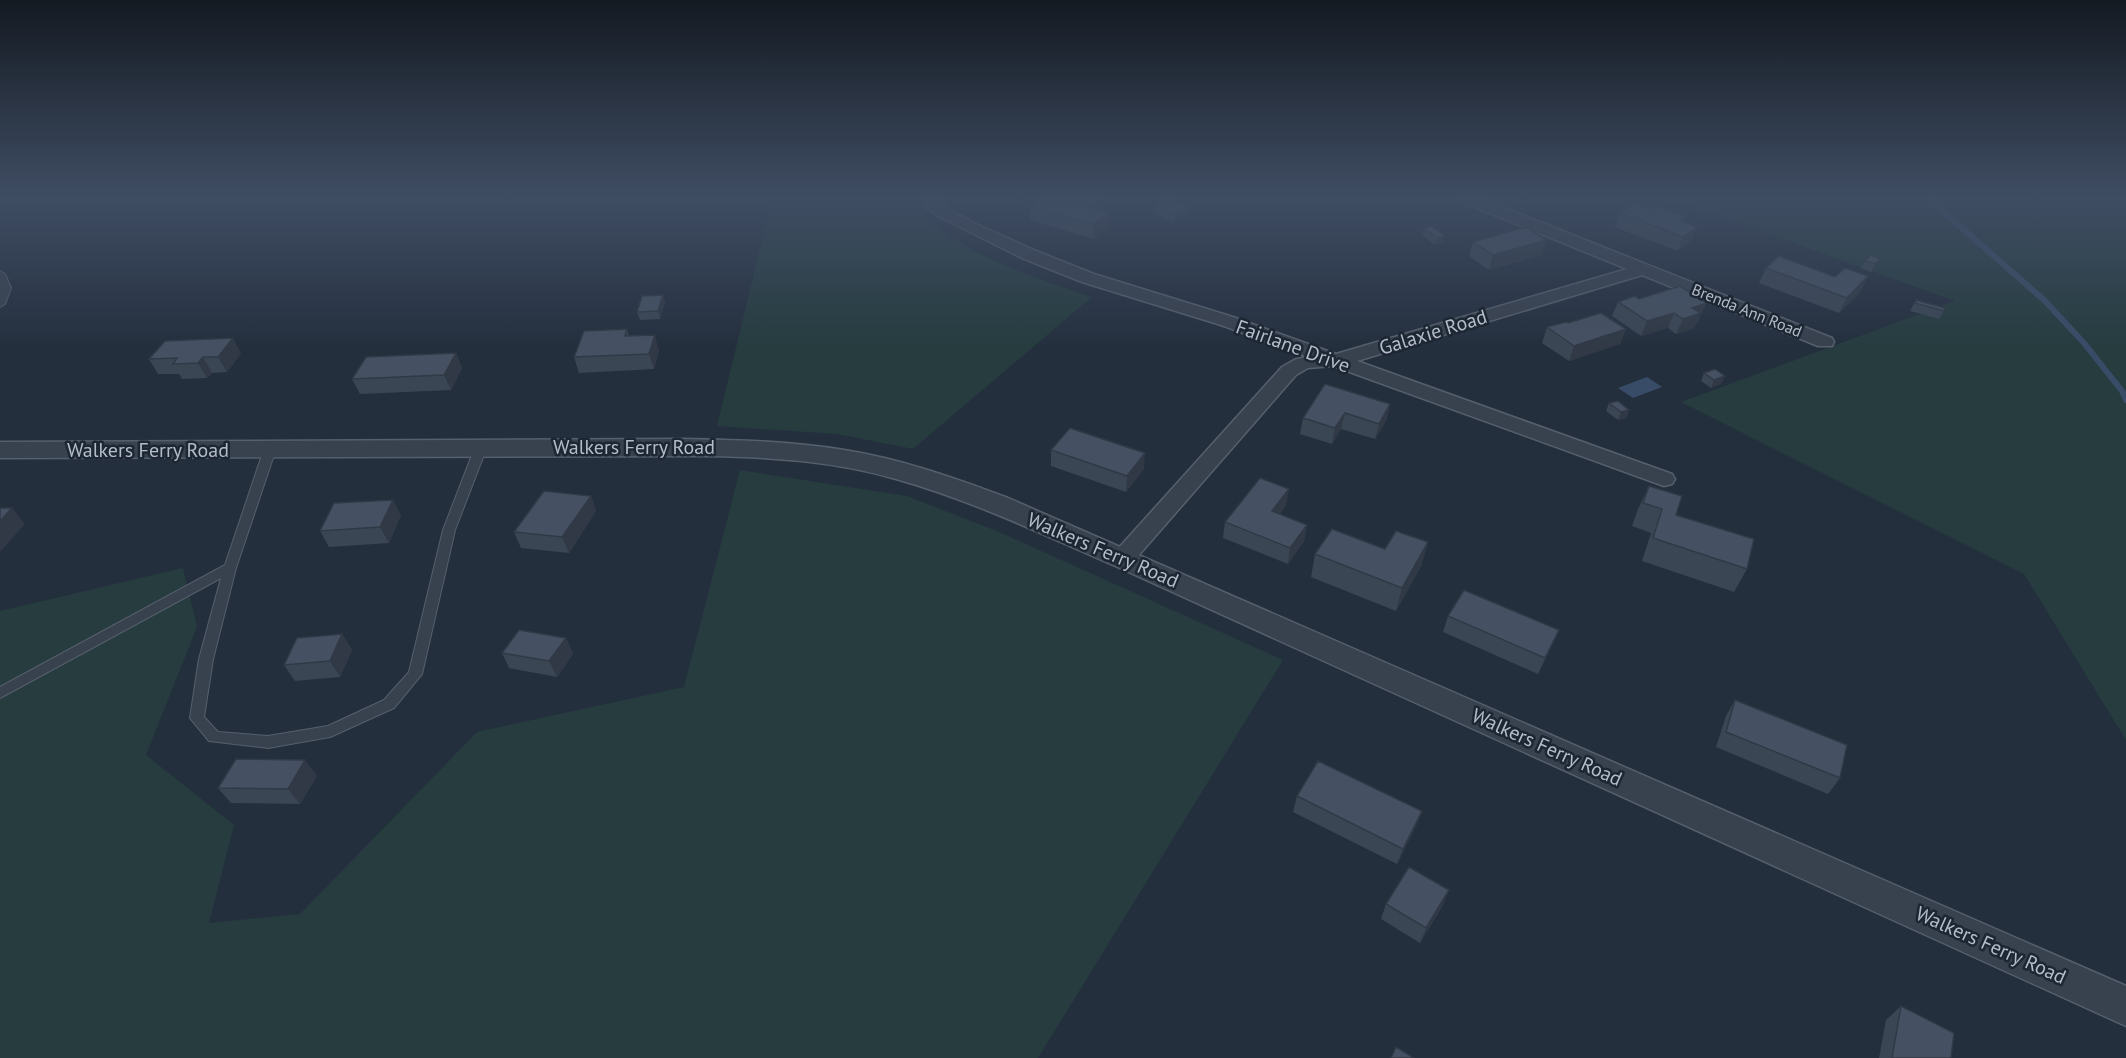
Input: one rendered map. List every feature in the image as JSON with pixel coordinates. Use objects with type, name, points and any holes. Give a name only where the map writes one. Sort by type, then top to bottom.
[{"type":"street","name":"Fairlane Drive","points":[[1015,248],[1088,278],[1227,321],[1331,361],[1664,479]]},
{"type":"street","name":"Brenda Ann Road","points":[[1592,248],[1825,342]]},
{"type":"street","name":"Galaxie Road","points":[[1124,558],[1289,372],[1303,363],[1344,359],[1644,269]]},
{"type":"street","name":"Walkers Ferry Road","points":[[0,450],[481,447],[763,449],[858,461],[957,488],[1124,558],[2126,1006]]},
{"type":"lane","points":[[0,274],[6,288],[0,303]]},
{"type":"lane","points":[[270,449],[230,568],[206,659],[197,718],[214,737],[268,742],[330,731],[389,704],[415,674],[449,530],[481,447]]},
{"type":"lane","points":[[0,693],[230,568]]},
{"type":"green space","points":[[760,248],[971,248],[1018,271],[1092,297],[913,449],[837,434],[717,426]]},
{"type":"green space","points":[[1808,248],[2126,248],[2126,740],[2024,574],[1681,402],[1955,301]]},
{"type":"green space","points":[[740,470],[907,496],[997,531],[1283,660],[1038,1058],[0,1058],[0,611],[183,568],[197,627],[146,755],[234,825],[209,923],[300,914],[477,732],[684,687]]},
{"type":"water","points":[[1647,377],[1662,387],[1633,398],[1618,388]]},
{"type":"building","points":[[1483,248],[1516,248],[1493,255]]},
{"type":"building","points":[[1871,255],[1880,259],[1875,264],[1865,261]]},
{"type":"building","points":[[1779,256],[1835,277],[1845,268],[1868,276],[1847,298],[1766,268]]},
{"type":"building","points":[[1680,286],[1707,303],[1692,308],[1701,313],[1683,319],[1674,313],[1647,321],[1618,302],[1635,296],[1639,299]]},
{"type":"building","points":[[663,295],[658,311],[637,312],[642,296]]},
{"type":"building","points":[[1916,300],[1945,308],[1944,311],[1915,303]]},
{"type":"building","points":[[1601,313],[1626,329],[1574,346],[1547,327],[1568,323]]},
{"type":"building","points":[[627,329],[625,336],[655,335],[649,354],[574,357],[584,331]]},
{"type":"building","points":[[233,338],[218,357],[203,357],[198,363],[173,364],[177,358],[149,359],[165,341]]},
{"type":"building","points":[[456,353],[444,375],[352,379],[366,357]]},
{"type":"building","points":[[1715,369],[1725,376],[1714,380],[1704,373]]},
{"type":"building","points":[[1325,384],[1390,404],[1379,424],[1345,413],[1335,428],[1303,418]]},
{"type":"building","points":[[1618,401],[1629,410],[1621,412],[1609,403]]},
{"type":"building","points":[[1070,428],[1145,453],[1127,476],[1051,450]]},
{"type":"building","points":[[1260,478],[1289,489],[1272,511],[1307,525],[1290,548],[1225,522]]},
{"type":"building","points":[[1649,486],[1682,496],[1676,515],[1754,539],[1747,569],[1653,538],[1662,509],[1643,503]]},
{"type":"building","points":[[544,491],[591,496],[562,537],[514,532]]},
{"type":"building","points":[[393,500],[380,527],[320,531],[334,503]]},
{"type":"building","points":[[0,508],[12,508],[0,521]]},
{"type":"building","points":[[1332,529],[1385,549],[1396,531],[1428,542],[1402,588],[1315,554]]},
{"type":"building","points":[[1464,590],[1559,630],[1545,658],[1448,616]]},
{"type":"building","points":[[519,630],[566,638],[549,661],[502,653]]},
{"type":"building","points":[[342,634],[330,661],[284,665],[297,638]]},
{"type":"building","points":[[1735,700],[1847,745],[1840,778],[1726,732]]},
{"type":"building","points":[[236,759],[305,760],[288,789],[218,788]]},
{"type":"building","points":[[1318,761],[1422,811],[1403,849],[1297,796]]},
{"type":"building","points":[[1409,867],[1449,890],[1426,928],[1386,904]]},
{"type":"building","points":[[1901,1006],[1954,1033],[1951,1058],[1892,1058]]},
{"type":"building","points":[[1396,1047],[1414,1058],[1391,1058]]},
{"type":"waterway","points":[[1985,248],[2044,300],[2084,343],[2122,391],[2126,400]]}]
